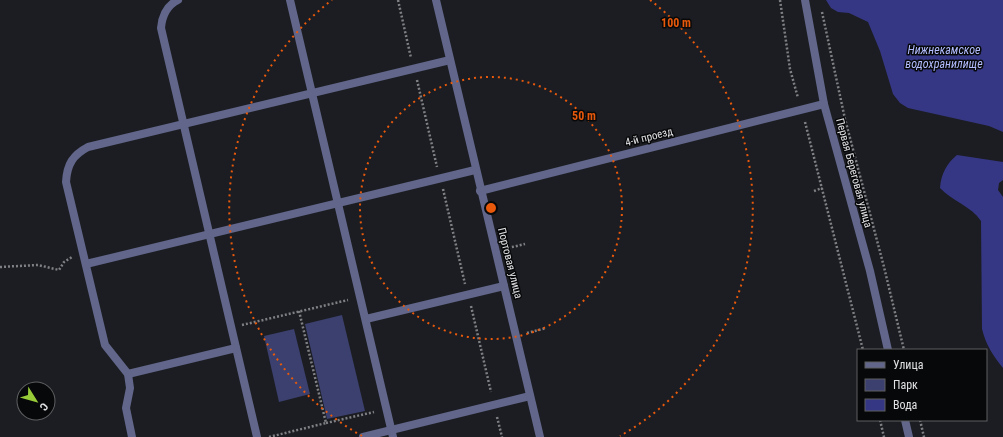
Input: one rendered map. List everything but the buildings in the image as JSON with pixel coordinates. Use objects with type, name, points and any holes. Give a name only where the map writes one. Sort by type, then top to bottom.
[{"type":"street","points":[[178,0],[171,4],[164,14],[161,28],[257,437]]},
{"type":"street","points":[[290,0],[393,434]]},
{"type":"street","name":"Портовая улица","points":[[436,0],[475,170],[496,251],[540,437]]},
{"type":"street","name":"Первая Береговая улица","points":[[804,0],[824,104],[870,271],[888,349]]},
{"type":"street","points":[[132,437],[126,408],[130,388],[128,374],[105,345],[66,182],[66,173],[73,158],[88,147],[450,60]]},
{"type":"street","name":"4-й проезд","points":[[480,191],[824,104]]},
{"type":"street","points":[[86,264],[475,170]]},
{"type":"street","points":[[366,319],[504,286]]},
{"type":"street","points":[[128,374],[236,348]]},
{"type":"street","points":[[363,437],[393,434],[530,396]]},
{"type":"street","points":[[905,421],[909,437]]},
{"type":"path","points":[[398,0],[502,437]]},
{"type":"path","points":[[780,0],[790,69],[802,109],[863,349]]},
{"type":"path","points":[[822,11],[845,119],[904,349]]},
{"type":"path","points":[[814,191],[822,188]]},
{"type":"path","points":[[496,251],[525,244]]},
{"type":"path","points":[[0,267],[38,265],[59,270],[69,258],[83,252]]},
{"type":"path","points":[[232,328],[360,297]]},
{"type":"path","points":[[299,311],[326,423]]},
{"type":"path","points":[[516,335],[546,328]]},
{"type":"path","points":[[267,437],[386,408]]},
{"type":"path","points":[[880,421],[884,437]]},
{"type":"path","points":[[920,421],[924,437]]},
{"type":"green space","points":[[342,315],[365,411],[327,419],[305,324]]},
{"type":"green space","points":[[294,329],[310,394],[279,402],[264,336]]},
{"type":"water","name":"Нижнекамское водохранилище","points":[[826,0],[1003,0],[1003,132],[989,126],[908,108],[900,103],[893,94],[880,51],[868,22],[849,13],[838,12],[831,8]]},
{"type":"water","points":[[957,155],[1003,162],[1003,180],[999,183],[998,190],[1003,197],[1003,368],[990,350],[982,329],[981,221],[972,211],[950,197],[940,188],[945,169]]}]
